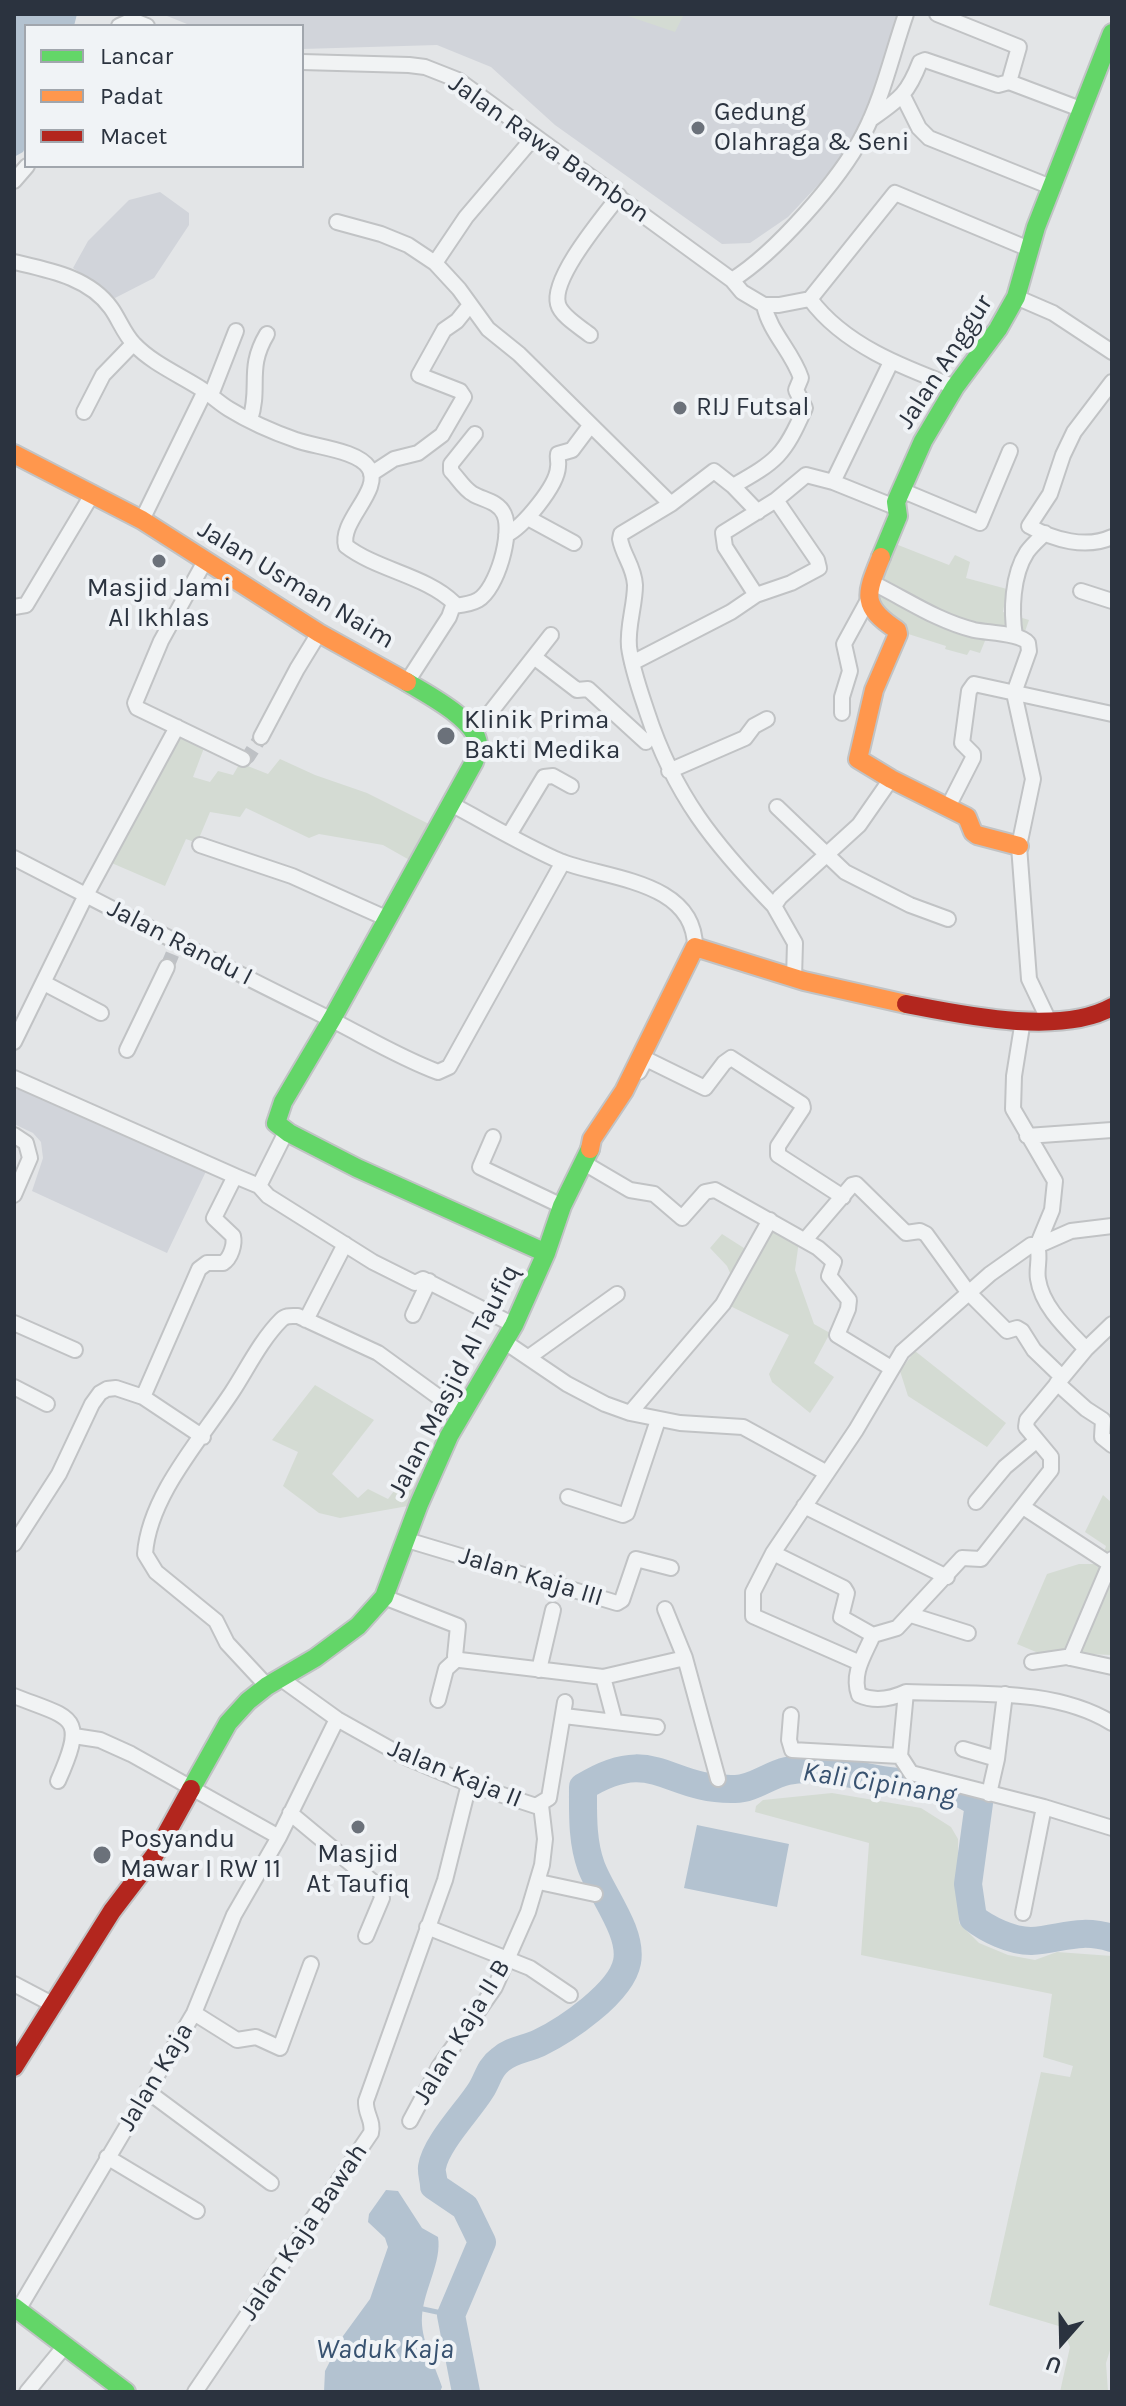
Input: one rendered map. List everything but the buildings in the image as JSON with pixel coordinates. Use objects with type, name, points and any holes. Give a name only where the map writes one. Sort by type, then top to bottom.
[{"type":"street","points":[[732,280],[763,258],[782,239],[852,153],[870,121],[906,14]]},
{"type":"street","points":[[937,14],[1019,47],[1009,82]]},
{"type":"street","points":[[123,24],[132,20],[142,24]]},
{"type":"street","name":"Jalan Anggur","points":[[870,591],[898,516],[898,498],[933,422],[998,329],[1016,297],[1051,187],[1112,33]]},
{"type":"street","points":[[870,121],[903,96],[922,60],[998,85],[1009,82],[1083,110]]},
{"type":"street","name":"Jalan Rawa Bambon","points":[[304,62],[409,65],[425,67],[458,80],[732,280],[742,292],[764,305]]},
{"type":"street","points":[[903,96],[919,128],[929,138],[1051,187]]},
{"type":"street","points":[[435,263],[466,217],[534,137]]},
{"type":"street","points":[[733,486],[779,457],[805,408],[796,390],[800,375],[778,339],[764,305],[810,299],[895,193],[1029,249]]},
{"type":"street","points":[[590,335],[562,312],[558,306],[558,291],[576,254],[619,196]]},
{"type":"street","points":[[337,222],[408,245],[435,263],[459,289],[488,329],[519,354],[671,504]]},
{"type":"street","points":[[14,262],[55,272],[98,293],[110,306],[133,344],[228,409],[299,441],[337,450],[364,463],[371,474],[369,489],[345,532],[346,546],[442,593],[454,606]]},
{"type":"street","points":[[1016,297],[1053,313],[1112,352]]},
{"type":"street","points":[[810,299],[831,323],[891,362],[955,387]]},
{"type":"street","points":[[371,474],[394,459],[418,453],[442,435],[464,397],[460,391],[419,375],[444,330],[457,321],[469,306]]},
{"type":"street","points":[[142,520],[208,393],[236,331]]},
{"type":"street","points":[[250,420],[256,397],[255,364],[267,334]]},
{"type":"street","points":[[84,412],[103,375],[133,344]]},
{"type":"street","points":[[833,482],[891,362]]},
{"type":"street","points":[[1112,382],[1074,432],[1050,494],[1030,523],[1031,528],[1076,543],[1091,544],[1112,537]]},
{"type":"street","points":[[506,535],[528,518],[558,470],[558,454],[572,450],[590,426]]},
{"type":"street","points":[[407,682],[454,606],[475,602],[488,590],[500,564],[506,522],[500,508],[471,493],[451,471],[451,464],[475,434]]},
{"type":"street","points":[[756,595],[725,547],[723,533],[776,500],[806,475],[980,523],[1010,451]]},
{"type":"street","name":"Jalan Usman Naim","points":[[14,454],[142,520],[319,633],[451,710],[475,732]]},
{"type":"street","points":[[758,512],[714,471],[671,504],[621,534],[620,539],[630,561],[635,588],[629,638],[632,663],[653,732],[669,771],[700,822],[774,906],[795,943],[794,978]]},
{"type":"street","points":[[14,607],[26,605],[93,493]]},
{"type":"street","points":[[632,663],[731,612],[756,595],[791,583],[820,567],[776,500]]},
{"type":"street","points":[[528,518],[574,543]]},
{"type":"street","points":[[1015,636],[1013,611],[1021,564],[1025,554],[1045,533]]},
{"type":"street","points":[[205,561],[161,641],[135,700],[137,708],[243,759]]},
{"type":"street","points":[[870,591],[972,630],[1025,639],[1029,647],[1014,693],[1033,779],[1019,846],[1029,979],[1049,1021]]},
{"type":"street","points":[[842,713],[842,697],[850,671],[844,644],[870,591]]},
{"type":"street","points":[[870,591],[873,613],[897,630],[898,634],[874,690],[858,759],[967,817],[977,835],[1019,846]]},
{"type":"street","points":[[1081,591],[1112,601]]},
{"type":"street","points":[[261,737],[319,633]]},
{"type":"street","points":[[546,1253],[286,1132],[278,1127],[277,1116],[478,753],[475,732],[551,635]]},
{"type":"street","points":[[534,657],[577,690],[588,689],[646,742]]},
{"type":"street","points":[[948,807],[973,758],[962,743],[971,686],[980,683],[1112,714]]},
{"type":"street","points":[[669,771],[745,738],[754,726],[767,719]]},
{"type":"street","name":"Jalan Randu I","points":[[177,727],[86,895],[176,946],[332,1019],[396,1055],[438,1072],[449,1067],[563,862]]},
{"type":"street","points":[[509,835],[544,777],[553,776],[571,786]]},
{"type":"street","points":[[774,906],[865,819],[891,779]]},
{"type":"street","points":[[451,804],[563,862],[625,878],[658,892],[674,903],[691,922],[695,947],[794,978],[928,1008],[1023,1020],[1080,1020],[1112,1007]]},
{"type":"street","points":[[777,807],[851,875],[910,905],[948,919]]},
{"type":"street","points":[[200,845],[292,876],[388,919]]},
{"type":"street","points":[[14,858],[86,895],[14,1042]]},
{"type":"street","name":"Jalan Masjid Al Taufiq","points":[[14,2067],[112,1911],[154,1856],[228,1723],[248,1701],[358,1626],[384,1597],[419,1504],[462,1414],[514,1325],[592,1139],[624,1091],[695,947]]},
{"type":"street","points":[[127,1050],[167,967]]},
{"type":"street","points":[[44,983],[101,1013]]},
{"type":"street","points":[[1023,1020],[1012,1098],[1016,1116],[1055,1181],[1054,1201],[1037,1246],[1038,1279],[1054,1313],[1086,1349]]},
{"type":"street","points":[[843,1197],[777,1152],[803,1110],[802,1104],[731,1058],[705,1088],[646,1059],[629,1094],[587,1157],[630,1190],[654,1194],[682,1218],[711,1189],[805,1240],[834,1262],[829,1276],[849,1300],[837,1335],[891,1368]]},
{"type":"street","points":[[14,1078],[259,1186],[268,1196],[402,1277],[415,1283],[421,1279],[429,1281],[514,1325]]},
{"type":"street","points":[[1027,1136],[1112,1130]]},
{"type":"street","points":[[259,1186],[286,1132]]},
{"type":"street","points":[[14,1135],[26,1143],[30,1152],[27,1167],[14,1195]]},
{"type":"street","points":[[493,1137],[480,1167],[562,1206]]},
{"type":"street","points":[[143,1397],[199,1269],[207,1263],[223,1263],[229,1257],[233,1236],[214,1218],[235,1176]]},
{"type":"street","points":[[805,1240],[856,1184],[906,1233],[920,1231],[926,1234],[968,1292],[1007,1331],[1021,1330],[1034,1350],[1086,1409],[1108,1416],[1103,1440],[1112,1445]]},
{"type":"street","points":[[630,1413],[723,1304],[770,1220]]},
{"type":"street","points":[[860,1663],[753,1616],[753,1592],[773,1553],[862,1421],[891,1368],[909,1343],[935,1324],[968,1292],[1031,1245],[1037,1246],[1071,1231],[1112,1226]]},
{"type":"street","points":[[306,1320],[345,1244]]},
{"type":"street","points":[[413,1315],[429,1281]]},
{"type":"street","points":[[529,1357],[617,1294]]},
{"type":"street","points":[[14,1544],[59,1474],[100,1393],[116,1388],[143,1397],[203,1437],[282,1319],[288,1315],[378,1353],[462,1414]]},
{"type":"street","points":[[14,1323],[75,1350]]},
{"type":"street","points":[[773,1553],[844,1588],[847,1595],[841,1617],[873,1635],[897,1628],[962,1558],[981,1559],[1051,1470],[1051,1457],[1025,1424],[1034,1409],[1086,1349],[1112,1324]]},
{"type":"street","points":[[505,1342],[567,1384],[630,1413],[658,1420],[696,1425],[736,1425],[750,1429],[827,1473]]},
{"type":"street","points":[[14,1387],[47,1404]]},
{"type":"street","points":[[568,1497],[623,1515],[627,1513],[658,1420]]},
{"type":"street","name":"Jalan Kaja II","points":[[203,1437],[159,1504],[145,1554],[156,1572],[216,1621],[227,1643],[274,1682],[403,1756],[528,1805],[541,1805],[549,1798],[564,1709],[615,1722]]},
{"type":"street","points":[[976,1502],[1005,1467],[1036,1441]]},
{"type":"street","points":[[804,1506],[947,1577]]},
{"type":"street","points":[[1023,1507],[1111,1562],[1070,1658]]},
{"type":"street","name":"Jalan Kaja III","points":[[407,1540],[617,1603],[622,1600],[636,1559],[671,1568]]},
{"type":"street","points":[[384,1597],[458,1626],[457,1659]]},
{"type":"street","points":[[665,1609],[685,1658],[718,1779]]},
{"type":"street","points":[[539,1670],[553,1610]]},
{"type":"street","points":[[911,1615],[968,1633]]},
{"type":"street","points":[[873,1635],[860,1663],[856,1683],[859,1695],[890,1699],[906,1692],[1005,1694],[1042,1701],[1053,1699],[1112,1723]]},
{"type":"street","points":[[438,1700],[446,1669],[457,1659],[603,1677],[685,1658]]},
{"type":"street","points":[[1032,1662],[1070,1658],[1112,1667]]},
{"type":"street","points":[[603,1677],[615,1722],[657,1727]]},
{"type":"street","points":[[906,1692],[900,1756],[911,1773],[1112,1828]]},
{"type":"street","points":[[989,1794],[1005,1694]]},
{"type":"street","points":[[14,1696],[60,1712],[68,1718],[74,1736],[73,1747],[58,1781]]},
{"type":"street","points":[[791,1715],[789,1740],[792,1750],[900,1756]]},
{"type":"street","name":"Jalan Kaja","points":[[16,2308],[194,2013],[234,1915],[279,1837],[337,1719]]},
{"type":"street","points":[[74,1736],[100,1740],[131,1754],[279,1837]]},
{"type":"street","points":[[963,1749],[997,1759]]},
{"type":"street","name":"Jalan Kaja Bawah","points":[[195,2392],[371,2133],[373,2124],[365,2110],[366,2101],[454,1850],[469,1784]]},
{"type":"street","name":"Jalan Kaja II B","points":[[410,2121],[439,2067],[495,1987],[508,1957],[539,1882],[545,1839],[541,1805]]},
{"type":"street","points":[[1023,1913],[1044,1807]]},
{"type":"street","points":[[290,1813],[379,1887],[382,1898],[366,1936]]},
{"type":"street","points":[[539,1882],[595,1894]]},
{"type":"street","points":[[427,1927],[508,1957],[548,1978],[570,1995]]},
{"type":"street","points":[[194,2013],[237,2040],[256,2037],[280,2048],[311,1964]]},
{"type":"street","points":[[14,1984],[52,2004]]},
{"type":"street","points":[[147,2091],[271,2183]]},
{"type":"street","points":[[107,2157],[197,2211]]},
{"type":"street","points":[[16,2308],[122,2391]]},
{"type":"street","points":[[27,2392],[64,2347]]},
{"type":"shaded area","points":[[162,14],[900,14],[877,96],[851,145],[788,217],[750,243],[722,244],[555,125],[491,67],[437,45],[304,49],[304,24],[187,24]]},
{"type":"shaded area","points":[[622,14],[684,14],[675,32]]},
{"type":"shaded area","points":[[160,192],[189,213],[189,225],[154,278],[115,298],[73,268],[88,241],[129,200]]},
{"type":"shaded area","points":[[893,543],[949,565],[955,555],[970,562],[966,578],[1007,589],[1003,612],[1029,620],[1022,640],[987,636],[980,653],[970,650],[967,655],[902,632],[872,594]]},
{"type":"shaded area","points":[[174,735],[204,748],[193,777],[210,782],[218,771],[233,775],[240,763],[268,774],[280,759],[367,793],[435,827],[413,862],[383,845],[319,834],[309,838],[246,808],[240,817],[210,812],[197,843],[186,839],[165,886],[107,861]]},
{"type":"shaded area","points":[[14,1077],[210,1163],[167,1253],[32,1191],[43,1158],[41,1142],[33,1133],[14,1124]]},
{"type":"shaded area","points":[[766,1223],[799,1241],[795,1270],[814,1324],[830,1333],[814,1363],[834,1377],[810,1413],[772,1382],[769,1374],[789,1335],[720,1301],[731,1275],[710,1248],[722,1234],[747,1250]]},
{"type":"shaded area","points":[[915,1351],[1006,1423],[987,1447],[908,1396],[900,1371]]},
{"type":"shaded area","points":[[315,1385],[374,1420],[332,1474],[358,1498],[368,1489],[388,1499],[411,1468],[422,1474],[408,1506],[340,1518],[319,1513],[283,1486],[298,1452],[272,1440]]},
{"type":"shaded area","points":[[1103,1495],[1112,1503],[1112,1655],[1036,1652],[1017,1644],[1047,1574],[1079,1564],[1100,1564],[1106,1546],[1085,1532]]},
{"type":"shaded area","points":[[832,1793],[921,1808],[951,1827],[958,1839],[959,1923],[979,1943],[1008,1955],[1035,1960],[1057,1952],[1112,1956],[1112,2344],[1106,2363],[1108,2392],[1060,2392],[1070,2347],[1062,2327],[989,2305],[1041,2072],[1070,2077],[1073,2066],[1043,2057],[1052,1994],[861,1955],[869,1843],[755,1812],[756,1806],[763,1800]]},
{"type":"water","points":[[14,14],[77,14],[74,24],[24,24],[24,150],[14,157]]},
{"type":"water","points":[[697,1825],[789,1844],[777,1907],[684,1888]]},
{"type":"water","name":"Waduk Kaja","points":[[386,2190],[398,2191],[422,2228],[438,2237],[439,2246],[423,2306],[422,2325],[442,2387],[440,2392],[324,2392],[325,2371],[343,2336],[370,2299],[388,2247],[385,2238],[368,2222],[369,2214]]},
{"type":"waterway","name":"Kali Cipinang","points":[[466,2392],[451,2315],[482,2242],[465,2207],[434,2186],[432,2169],[435,2158],[496,2063],[577,2020],[615,1986],[627,1962],[628,1950],[621,1926],[588,1857],[583,1787],[627,1769],[660,1772],[712,1788],[735,1789],[787,1771],[814,1769],[952,1789],[979,1803],[968,1884],[973,1918],[1015,1939],[1031,1941],[1080,1934],[1112,1938]]},
{"type":"waterway","points":[[423,2309],[451,2315]]},
{"type":"tunnel","points":[[243,759],[248,757],[261,737]]},
{"type":"tunnel","points":[[167,967],[175,948]]},
{"type":"traffic: fast","points":[[881,557],[898,516],[896,502],[923,441],[955,387],[998,329],[1016,297],[1036,227],[1112,33]]},
{"type":"traffic: fast","points":[[407,682],[449,708],[469,725],[478,744],[477,753],[332,1019],[283,1102],[276,1123],[289,1133],[357,1168],[546,1253]]},
{"type":"traffic: fast","points":[[191,1789],[228,1723],[248,1701],[358,1626],[384,1597],[449,1436],[514,1325],[546,1253],[562,1206],[590,1149]]},
{"type":"traffic: fast","points":[[14,2307],[126,2392]]},
{"type":"traffic: slow","points":[[14,454],[142,520],[319,633],[407,682]]},
{"type":"traffic: slow","points":[[881,557],[872,581],[870,598],[877,614],[898,634],[874,690],[858,759],[967,817],[977,835],[1019,846]]},
{"type":"traffic: slow","points":[[590,1149],[592,1139],[624,1091],[695,947],[804,981],[906,1004]]},
{"type":"traffic: jam","points":[[906,1004],[983,1017],[1039,1022],[1091,1016],[1112,1007]]},
{"type":"traffic: jam","points":[[14,2067],[112,1911],[154,1856],[191,1789]]},
{"type":"place","name":"Gedung Olahraga & Seni","points":[[698,128]]},
{"type":"place","name":"RIJ Futsal","points":[[680,408]]},
{"type":"place","name":"Masjid Jami Al Ikhlas","points":[[159,561]]},
{"type":"place","name":"Klinik Prima Bakti Medika","points":[[446,736]]},
{"type":"place","name":"Masjid At Taufiq","points":[[358,1827]]},
{"type":"place","name":"Posyandu Mawar I RW 11","points":[[102,1855]]}]
